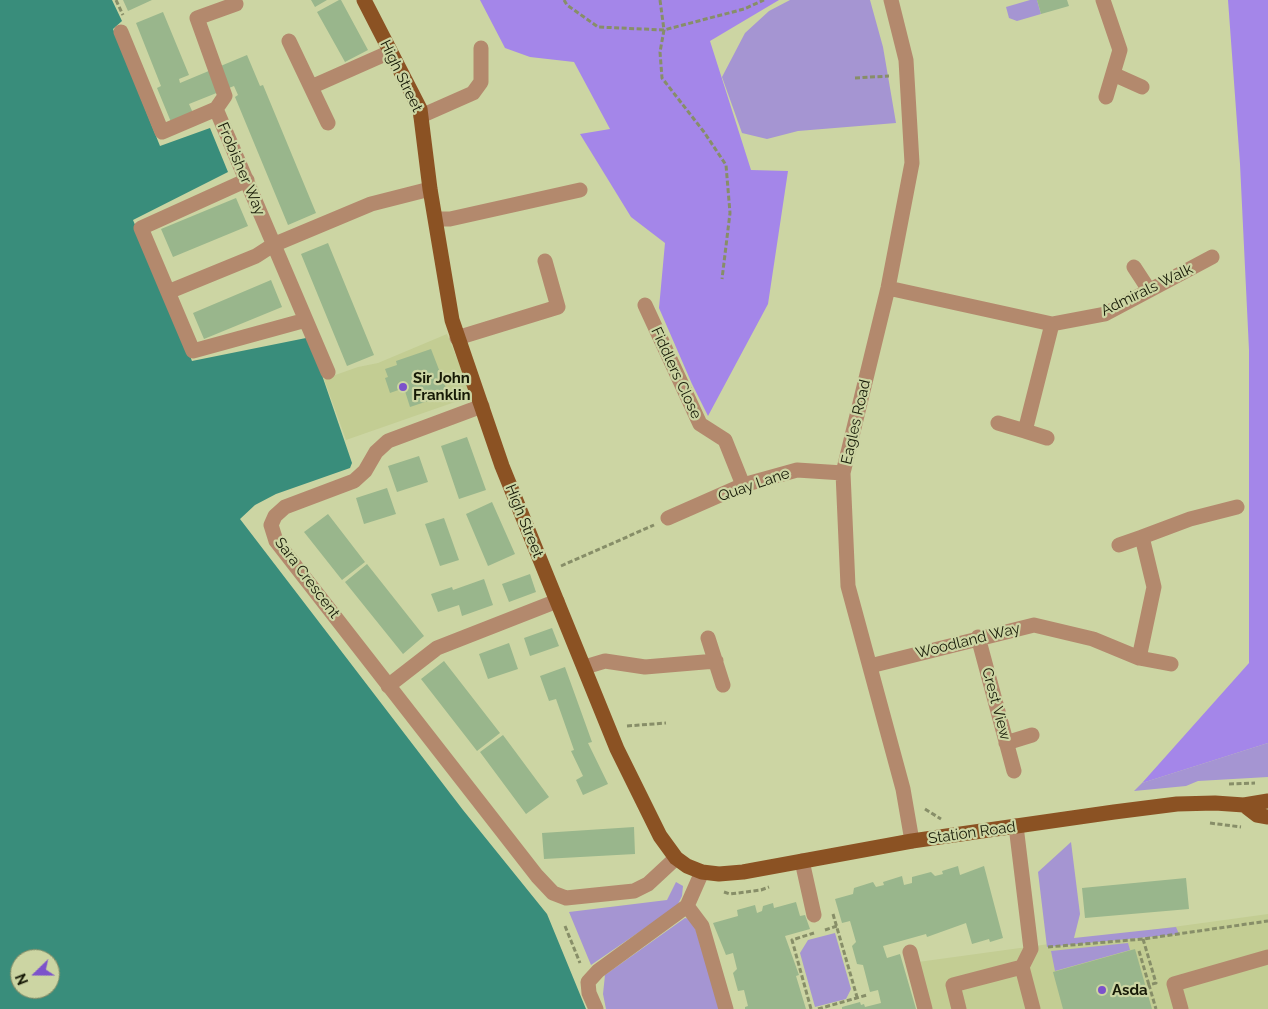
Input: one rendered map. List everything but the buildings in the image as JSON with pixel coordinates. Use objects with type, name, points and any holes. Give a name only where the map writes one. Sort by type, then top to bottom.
[{"type":"main road","name":"High Street","points":[[364,0],[420,109],[430,189],[457,338],[507,480],[608,728],[660,836],[676,858],[687,866],[702,872]]},
{"type":"main road","name":"Station Road","points":[[702,872],[719,874],[743,872],[912,841],[1177,804],[1215,803],[1244,805],[1268,801]]},
{"type":"main road","name":"Station Road","points":[[1244,805],[1257,815],[1268,817]]},
{"type":"street","name":"Eagles Road","points":[[891,0],[906,60],[912,163],[888,288],[843,473],[848,586],[902,789],[912,841]]},
{"type":"street","points":[[1103,0],[1120,50],[1106,97]]},
{"type":"street","points":[[216,109],[225,96],[197,18],[236,4]]},
{"type":"street","name":"Frobisher Way","points":[[121,32],[162,132],[216,109],[328,372]]},
{"type":"street","points":[[289,41],[328,123]]},
{"type":"street","points":[[421,116],[473,93],[481,82],[482,48]]},
{"type":"street","points":[[311,87],[390,52]]},
{"type":"street","points":[[1113,74],[1142,87]]},
{"type":"street","points":[[247,180],[142,228],[168,292],[193,351],[306,320]]},
{"type":"street","points":[[168,292],[256,256],[273,245],[379,201],[430,189]]},
{"type":"street","points":[[436,219],[450,219],[580,190]]},
{"type":"street","name":"Admirals Walk","points":[[888,288],[1052,324],[1105,314],[1212,257]]},
{"type":"street","points":[[457,338],[558,307],[545,261]]},
{"type":"street","points":[[1134,267],[1149,290]]},
{"type":"street","name":"Fiddlers Close","points":[[645,304],[700,424],[725,440],[743,485]]},
{"type":"street","points":[[1026,431],[1052,324]]},
{"type":"street","name":"Sara Crescent","points":[[482,406],[388,440],[376,452],[365,472],[354,481],[286,507],[275,516],[271,525],[276,541],[536,876],[553,893],[566,898],[634,890],[648,884],[676,858]]},
{"type":"street","points":[[998,423],[1047,438]]},
{"type":"street","name":"Quay Lane","points":[[668,518],[743,485],[797,470],[843,473]]},
{"type":"street","points":[[1119,545],[1190,519],[1237,507]]},
{"type":"street","points":[[1139,658],[1154,587],[1142,537]]},
{"type":"street","points":[[388,686],[437,648],[557,601]]},
{"type":"street","name":"Woodland Way","points":[[870,666],[1034,625],[1093,639],[1139,658],[1171,664]]},
{"type":"street","points":[[708,638],[723,684]]},
{"type":"street","name":"Crest View","points":[[978,638],[1014,771]]},
{"type":"street","points":[[584,668],[605,661],[645,667],[716,661]]},
{"type":"street","points":[[1006,743],[1032,735]]},
{"type":"street","points":[[1016,826],[1031,949],[1022,967],[1033,1009]]},
{"type":"street","points":[[802,861],[814,915]]},
{"type":"street","points":[[596,1009],[589,993],[588,982],[598,971],[687,906],[702,872]]},
{"type":"street","points":[[687,906],[702,926],[726,1009]]},
{"type":"street","points":[[910,952],[924,1009]]},
{"type":"street","points":[[1181,1009],[1174,984],[1268,958]]},
{"type":"street","points":[[959,1009],[953,985],[1022,967]]},
{"type":"path","points":[[116,0],[122,14]]},
{"type":"path","points":[[564,0],[567,5],[598,27],[664,30],[744,9],[764,0]]},
{"type":"path","points":[[660,0],[664,30],[660,52],[662,78],[704,132],[726,165],[730,213],[722,279]]},
{"type":"path","points":[[855,78],[907,76]]},
{"type":"path","points":[[546,573],[668,518]]},
{"type":"path","points":[[608,728],[666,723]]},
{"type":"path","points":[[923,806],[934,815],[948,820]]},
{"type":"path","points":[[1204,822],[1250,828]]},
{"type":"path","points":[[832,910],[857,997]]},
{"type":"path","points":[[1044,947],[1143,939],[1268,921]]},
{"type":"path","points":[[565,926],[588,982]]},
{"type":"path","points":[[811,1009],[792,940],[837,926]]},
{"type":"path","points":[[1143,939],[1156,983],[1149,985]]},
{"type":"path","points":[[1139,951],[1156,1009]]},
{"type":"path","points":[[818,1009],[867,995]]},
{"type":"shaded area","points":[[480,0],[779,0],[710,41],[751,170],[788,171],[768,304],[708,416],[659,308],[665,243],[631,217],[580,134],[610,129],[574,62],[530,57],[505,48]]},
{"type":"shaded area","points":[[790,0],[870,0],[883,47],[896,123],[798,131],[767,139],[742,133],[722,77],[745,33],[769,11]]},
{"type":"shaded area","points":[[1030,0],[1037,0],[1041,14],[1017,21],[1009,18],[1006,7]]},
{"type":"shaded area","points":[[1228,0],[1268,0],[1268,743],[1142,783],[1249,663],[1249,350],[1240,164]]},
{"type":"shaded area","points":[[447,334],[472,396],[346,440],[324,379],[358,367],[378,363]]},
{"type":"shaded area","points":[[1268,743],[1268,777],[1198,781],[1186,786],[1134,791],[1142,783]]},
{"type":"shaded area","points":[[1071,842],[1080,914],[1074,938],[1176,927],[1179,934],[1047,947],[1038,872]]},
{"type":"shaded area","points":[[676,882],[683,886],[682,896],[677,906],[591,965],[569,912],[667,900]]},
{"type":"shaded area","points":[[1268,914],[1268,1009],[931,1009],[918,962]]},
{"type":"shaded area","points":[[685,918],[691,919],[694,924],[720,1009],[606,1009],[603,994],[605,975]]},
{"type":"shaded area","points":[[835,933],[851,989],[846,999],[815,1007],[800,953],[808,940]]},
{"type":"shaded area","points":[[1128,943],[1130,950],[1055,971],[1051,951]]},
{"type":"water","points":[[0,0],[112,0],[122,21],[113,29],[160,146],[210,128],[228,172],[133,220],[192,361],[306,338],[310,340],[352,463],[350,468],[276,494],[255,505],[240,519],[463,810],[547,914],[586,1009],[0,1009]]},
{"type":"place","name":"Sir John Franklin","points":[[403,387]]},
{"type":"place","name":"Asda","points":[[1102,990]]}]
